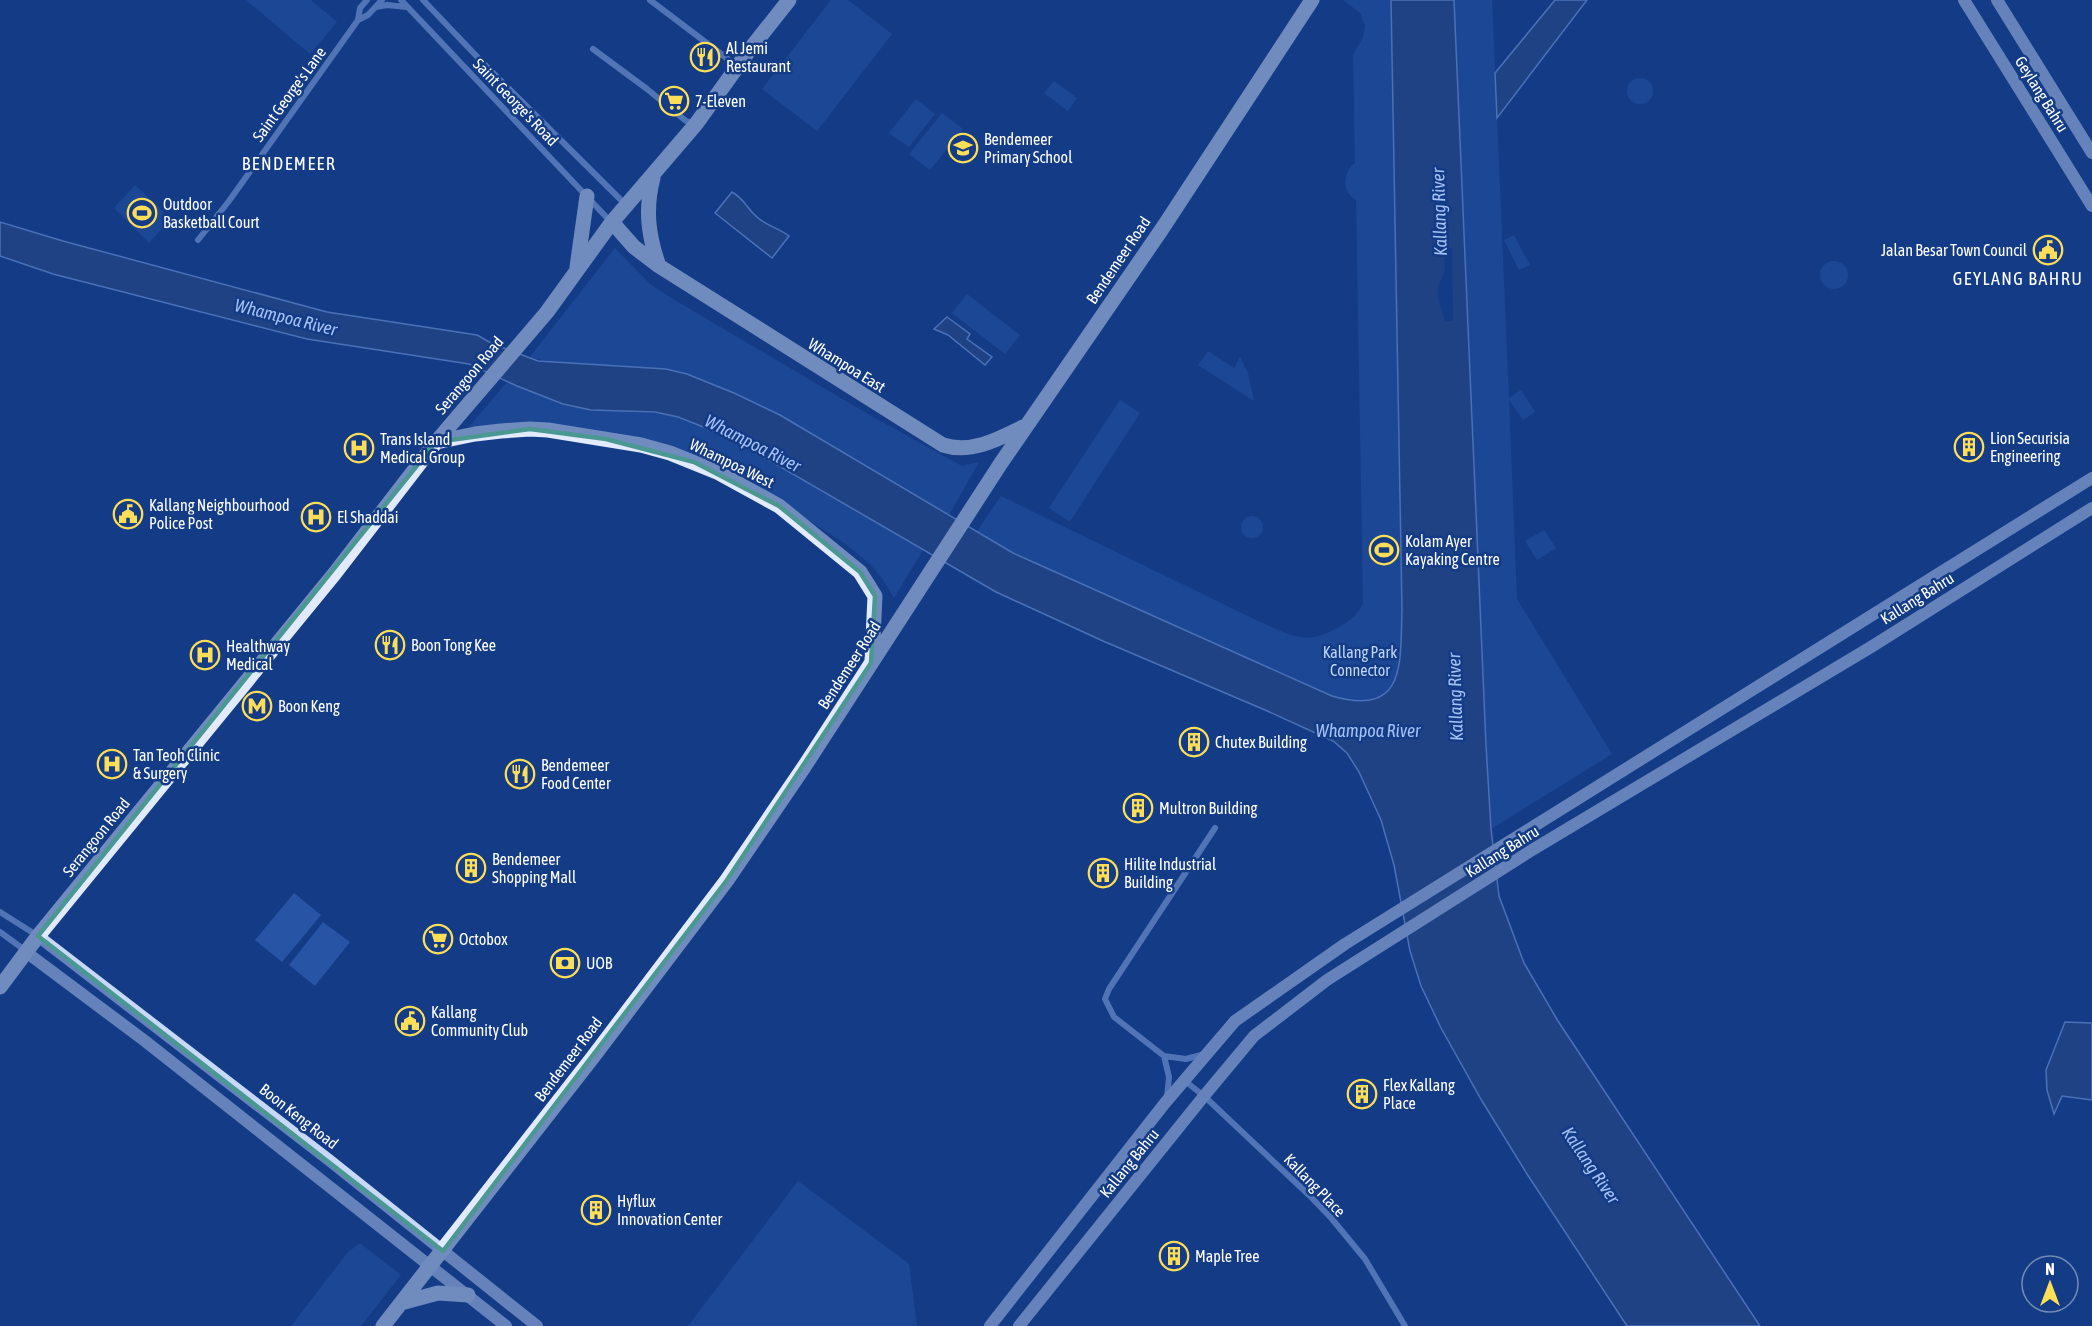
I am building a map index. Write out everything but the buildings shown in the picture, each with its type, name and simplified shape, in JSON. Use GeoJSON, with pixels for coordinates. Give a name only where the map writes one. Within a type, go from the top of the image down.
{"type":"FeatureCollection","features":[{"type":"Feature","properties":{"kind":"main road","name":"Serangoon Road"},"geometry":{"type":"LineString","coordinates":[[0,987],[38,936],[305,610],[436,442],[547,312],[612,222],[696,124],[737,66],[789,0]]}},
{"type":"Feature","properties":{"kind":"main road","name":"Bendemeer Road"},"geometry":{"type":"LineString","coordinates":[[383,1326],[727,880],[1026,425],[1162,229],[1312,0]]}},
{"type":"Feature","properties":{"kind":"main road","name":"Geylang Bahru"},"geometry":{"type":"LineString","coordinates":[[1964,0],[2092,206]]}},
{"type":"Feature","properties":{"kind":"main road","name":"Geylang Bahru"},"geometry":{"type":"LineString","coordinates":[[1997,0],[2092,153]]}},
{"type":"Feature","properties":{"kind":"main road"},"geometry":{"type":"LineString","coordinates":[[653,175],[647,221],[659,266]]}},
{"type":"Feature","properties":{"kind":"main road"},"geometry":{"type":"LineString","coordinates":[[576,270],[587,196]]}},
{"type":"Feature","properties":{"kind":"main road","name":"Whampoa East"},"geometry":{"type":"LineString","coordinates":[[612,222],[634,247],[659,266],[943,446],[972,447],[993,441],[1026,425]]}},
{"type":"Feature","properties":{"kind":"main road","name":"Whampoa West"},"geometry":{"type":"LineString","coordinates":[[436,442],[484,433],[530,429],[548,430],[641,445],[670,453],[717,472],[779,507],[860,572],[875,596],[871,663]]}},
{"type":"Feature","properties":{"kind":"main road","name":"Kallang Bahru"},"geometry":{"type":"LineString","coordinates":[[990,1326],[1165,1103],[1235,1021],[1376,925],[2092,478]]}},
{"type":"Feature","properties":{"kind":"main road","name":"Kallang Bahru"},"geometry":{"type":"LineString","coordinates":[[1019,1326],[1254,1036],[1327,980],[1533,850],[1871,647],[2092,508]]}},
{"type":"Feature","properties":{"kind":"main road","name":"Boon Keng Road"},"geometry":{"type":"LineString","coordinates":[[38,936],[229,1082],[537,1326]]}},
{"type":"Feature","properties":{"kind":"main road"},"geometry":{"type":"LineString","coordinates":[[26,952],[145,1041],[506,1326]]}},
{"type":"Feature","properties":{"kind":"main road"},"geometry":{"type":"LineString","coordinates":[[401,1303],[438,1293],[468,1295]]}},
{"type":"Feature","properties":{"kind":"street","name":"Saint George's Lane"},"geometry":{"type":"LineString","coordinates":[[198,240],[230,201],[358,20],[360,8],[367,0]]}},
{"type":"Feature","properties":{"kind":"street","name":"Saint George's Lane"},"geometry":{"type":"LineString","coordinates":[[358,20],[368,15],[382,0]]}},
{"type":"Feature","properties":{"kind":"street","name":"Saint George's Road"},"geometry":{"type":"LineString","coordinates":[[400,0],[612,222]]}},
{"type":"Feature","properties":{"kind":"street","name":"Saint George's Road"},"geometry":{"type":"LineString","coordinates":[[423,0],[626,205]]}},
{"type":"Feature","properties":{"kind":"street"},"geometry":{"type":"LineString","coordinates":[[650,0],[737,66]]}},
{"type":"Feature","properties":{"kind":"street"},"geometry":{"type":"LineString","coordinates":[[376,7],[387,5],[407,7]]}},
{"type":"Feature","properties":{"kind":"street"},"geometry":{"type":"LineString","coordinates":[[593,50],[686,120],[696,124]]}},
{"type":"Feature","properties":{"kind":"street"},"geometry":{"type":"LineString","coordinates":[[1210,1051],[1191,1058],[1164,1056],[1114,1017],[1105,999],[1109,989],[1215,828]]}},
{"type":"Feature","properties":{"kind":"street"},"geometry":{"type":"LineString","coordinates":[[0,912],[38,936]]}},
{"type":"Feature","properties":{"kind":"street"},"geometry":{"type":"LineString","coordinates":[[0,932],[26,952]]}},
{"type":"Feature","properties":{"kind":"street"},"geometry":{"type":"LineString","coordinates":[[1164,1056],[1169,1088],[1165,1103]]}},
{"type":"Feature","properties":{"kind":"street","name":"Kallang Place"},"geometry":{"type":"LineString","coordinates":[[1185,1081],[1204,1096],[1326,1212],[1365,1259],[1405,1326]]}},
{"type":"Feature","properties":{"kind":"highlighted area"},"geometry":{"type":"Polygon","coordinates":[[[530,429],[606,439],[694,462],[779,506],[860,572],[875,596],[871,663],[804,767],[727,880],[443,1251],[38,936],[436,442],[530,429]]]}},
{"type":"Feature","properties":{"kind":"green space"},"geometry":{"type":"Polygon","coordinates":[[[246,0],[311,0],[337,22],[310,54],[246,0]]]}},
{"type":"Feature","properties":{"kind":"green space"},"geometry":{"type":"Polygon","coordinates":[[[831,0],[848,0],[892,34],[817,131],[762,89],[831,0]]]}},
{"type":"Feature","properties":{"kind":"green space","name":"Kallang Park Connector"},"geometry":{"type":"Polygon","coordinates":[[[1343,0],[1391,0],[1393,152],[1473,423],[1454,0],[1492,0],[1509,398],[1521,390],[1535,412],[1523,420],[1509,400],[1517,599],[1612,754],[1491,829],[1473,429],[1399,431],[1402,644],[1397,677],[1392,687],[1386,693],[1372,699],[1356,700],[1332,696],[1032,562],[976,533],[1001,496],[1290,635],[1308,638],[1318,636],[1341,626],[1360,610],[1363,603],[1356,200],[1348,192],[1345,182],[1348,171],[1355,163],[1353,55],[1363,37],[1365,26],[1360,13],[1343,0]]]}},
{"type":"Feature","properties":{"kind":"green space"},"geometry":{"type":"Polygon","coordinates":[[[1640,78],[1649,82],[1653,91],[1649,100],[1640,104],[1631,100],[1627,91],[1631,82],[1640,78]]]}},
{"type":"Feature","properties":{"kind":"green space"},"geometry":{"type":"Polygon","coordinates":[[[1054,81],[1077,98],[1068,111],[1044,93],[1054,81]]]}},
{"type":"Feature","properties":{"kind":"green space"},"geometry":{"type":"Polygon","coordinates":[[[916,99],[935,114],[909,147],[889,133],[916,99]]]}},
{"type":"Feature","properties":{"kind":"green space"},"geometry":{"type":"Polygon","coordinates":[[[942,113],[963,129],[930,170],[909,154],[942,113]]]}},
{"type":"Feature","properties":{"kind":"green space","name":"Outdoor Basketball Court"},"geometry":{"type":"Polygon","coordinates":[[[135,185],[171,219],[149,243],[114,208],[135,185]]]}},
{"type":"Feature","properties":{"kind":"green space"},"geometry":{"type":"Polygon","coordinates":[[[1514,235],[1530,265],[1519,270],[1504,240],[1514,235]]]}},
{"type":"Feature","properties":{"kind":"green space"},"geometry":{"type":"Polygon","coordinates":[[[615,248],[650,284],[668,296],[873,417],[962,466],[979,462],[949,515],[780,415],[687,374],[665,369],[571,364],[529,358],[615,248]]]}},
{"type":"Feature","properties":{"kind":"green space"},"geometry":{"type":"Polygon","coordinates":[[[1834,261],[1844,265],[1848,275],[1844,285],[1834,289],[1824,285],[1820,275],[1824,265],[1834,261]]]}},
{"type":"Feature","properties":{"kind":"green space"},"geometry":{"type":"Polygon","coordinates":[[[967,294],[1020,335],[1005,354],[952,313],[967,294]]]}},
{"type":"Feature","properties":{"kind":"green space"},"geometry":{"type":"Polygon","coordinates":[[[1208,351],[1234,368],[1240,357],[1248,373],[1254,401],[1198,365],[1208,351]]]}},
{"type":"Feature","properties":{"kind":"green space"},"geometry":{"type":"Polygon","coordinates":[[[507,382],[563,404],[591,410],[666,414],[731,438],[923,550],[894,598],[870,564],[847,545],[785,505],[686,455],[498,425],[469,427],[507,382]]]}},
{"type":"Feature","properties":{"kind":"green space"},"geometry":{"type":"Polygon","coordinates":[[[1120,400],[1140,413],[1073,517],[1070,521],[1067,520],[1049,508],[1120,400]]]}},
{"type":"Feature","properties":{"kind":"green space"},"geometry":{"type":"Polygon","coordinates":[[[1248,516],[1256,516],[1263,523],[1263,531],[1256,538],[1248,538],[1241,531],[1241,523],[1248,516]]]}},
{"type":"Feature","properties":{"kind":"green space"},"geometry":{"type":"Polygon","coordinates":[[[1544,530],[1556,548],[1537,560],[1525,541],[1544,530]]]}},
{"type":"Feature","properties":{"kind":"green space"},"geometry":{"type":"Polygon","coordinates":[[[294,893],[321,915],[282,962],[255,940],[294,893]]]}},
{"type":"Feature","properties":{"kind":"green space"},"geometry":{"type":"Polygon","coordinates":[[[323,922],[350,942],[315,986],[289,965],[323,922]]]}},
{"type":"Feature","properties":{"kind":"green space"},"geometry":{"type":"Polygon","coordinates":[[[798,1181],[909,1264],[917,1326],[688,1326],[798,1181]]]}},
{"type":"Feature","properties":{"kind":"green space"},"geometry":{"type":"Polygon","coordinates":[[[360,1243],[401,1275],[361,1326],[291,1326],[348,1252],[360,1243]]]}},
{"type":"Feature","properties":{"kind":"water"},"geometry":{"type":"Polygon","coordinates":[[[1391,0],[1454,0],[1486,745],[1491,829],[1499,896],[1524,963],[1558,1021],[1760,1326],[1627,1326],[1527,1174],[1441,1028],[1421,986],[1410,951],[1394,865],[1381,820],[1359,772],[1347,753],[1333,741],[996,592],[731,438],[678,417],[655,412],[591,410],[563,404],[469,364],[307,339],[53,274],[0,256],[0,222],[327,312],[477,335],[493,344],[538,361],[666,369],[687,374],[780,415],[1013,553],[1332,696],[1356,701],[1374,699],[1387,692],[1399,666],[1402,610],[1391,0]]]}},
{"type":"Feature","properties":{"kind":"water"},"geometry":{"type":"Polygon","coordinates":[[[1555,0],[1587,0],[1497,118],[1495,73],[1555,0]]]}},
{"type":"Feature","properties":{"kind":"water"},"geometry":{"type":"Polygon","coordinates":[[[732,192],[759,219],[789,236],[772,258],[715,213],[732,192]]]}},
{"type":"Feature","properties":{"kind":"water"},"geometry":{"type":"Polygon","coordinates":[[[947,317],[970,334],[967,339],[992,357],[985,365],[948,335],[934,329],[947,317]]]}},
{"type":"Feature","properties":{"kind":"water"},"geometry":{"type":"Polygon","coordinates":[[[2065,1022],[2092,1023],[2092,1100],[2062,1096],[2054,1114],[2047,1090],[2046,1070],[2065,1022]]]}},
{"type":"Feature","properties":{"kind":"pier"},"geometry":{"type":"Polygon","coordinates":[[[1446,248],[1452,248],[1453,321],[1445,321],[1438,299],[1438,287],[1445,270],[1446,248]]]}},
{"type":"Feature","properties":{"kind":"place","name":"Al Jemi Restaurant"},"geometry":{"type":"Point","coordinates":[705,57]}},
{"type":"Feature","properties":{"kind":"place","name":"7-Eleven"},"geometry":{"type":"Point","coordinates":[674,101]}},
{"type":"Feature","properties":{"kind":"place","name":"Bendemeer Primary School"},"geometry":{"type":"Point","coordinates":[963,148]}},
{"type":"Feature","properties":{"kind":"place","name":"Outdoor Basketball Court"},"geometry":{"type":"Point","coordinates":[142,213]}},
{"type":"Feature","properties":{"kind":"place","name":"Jalan Besar Town Council"},"geometry":{"type":"Point","coordinates":[2048,250]}},
{"type":"Feature","properties":{"kind":"place","name":"Lion Securisia Engineering"},"geometry":{"type":"Point","coordinates":[1969,447]}},
{"type":"Feature","properties":{"kind":"place","name":"Trans Island Medical Group"},"geometry":{"type":"Point","coordinates":[359,448]}},
{"type":"Feature","properties":{"kind":"place","name":"Kallang Neighbourhood Police Post"},"geometry":{"type":"Point","coordinates":[128,514]}},
{"type":"Feature","properties":{"kind":"place","name":"El Shaddai"},"geometry":{"type":"Point","coordinates":[316,517]}},
{"type":"Feature","properties":{"kind":"place","name":"Kolam Ayer Kayaking Centre"},"geometry":{"type":"Point","coordinates":[1384,550]}},
{"type":"Feature","properties":{"kind":"place","name":"Boon Tong Kee"},"geometry":{"type":"Point","coordinates":[390,645]}},
{"type":"Feature","properties":{"kind":"place","name":"Healthway Medical"},"geometry":{"type":"Point","coordinates":[205,655]}},
{"type":"Feature","properties":{"kind":"place","name":"Boon Keng"},"geometry":{"type":"Point","coordinates":[257,706]}},
{"type":"Feature","properties":{"kind":"place","name":"Chutex Building"},"geometry":{"type":"Point","coordinates":[1194,742]}},
{"type":"Feature","properties":{"kind":"place","name":"Tan Teoh Clinic & Surgery"},"geometry":{"type":"Point","coordinates":[112,764]}},
{"type":"Feature","properties":{"kind":"place","name":"Bendemeer Food Center"},"geometry":{"type":"Point","coordinates":[520,774]}},
{"type":"Feature","properties":{"kind":"place","name":"Multron Building"},"geometry":{"type":"Point","coordinates":[1138,808]}},
{"type":"Feature","properties":{"kind":"place","name":"Bendemeer Shopping Mall"},"geometry":{"type":"Point","coordinates":[471,868]}},
{"type":"Feature","properties":{"kind":"place","name":"Hilite Industrial Building"},"geometry":{"type":"Point","coordinates":[1103,873]}},
{"type":"Feature","properties":{"kind":"place","name":"Octobox"},"geometry":{"type":"Point","coordinates":[438,939]}},
{"type":"Feature","properties":{"kind":"place","name":"UOB"},"geometry":{"type":"Point","coordinates":[565,963]}},
{"type":"Feature","properties":{"kind":"place","name":"Kallang Community Club"},"geometry":{"type":"Point","coordinates":[410,1021]}},
{"type":"Feature","properties":{"kind":"place","name":"Flex Kallang Place"},"geometry":{"type":"Point","coordinates":[1362,1094]}},
{"type":"Feature","properties":{"kind":"place","name":"Hyflux Innovation Center"},"geometry":{"type":"Point","coordinates":[596,1210]}},
{"type":"Feature","properties":{"kind":"place","name":"Maple Tree"},"geometry":{"type":"Point","coordinates":[1174,1256]}},
{"type":"Feature","properties":{"kind":"district","name":"BENDEMEER"},"geometry":{"type":"Point","coordinates":[289,163]}},
{"type":"Feature","properties":{"kind":"district","name":"GEYLANG BAHRU"},"geometry":{"type":"Point","coordinates":[2018,278]}},
{"type":"Feature","properties":{"kind":"water label","name":"Kallang River"},"geometry":{"type":"Point","coordinates":[1439,212]}},
{"type":"Feature","properties":{"kind":"water label","name":"Whampoa River"},"geometry":{"type":"Point","coordinates":[286,317]}},
{"type":"Feature","properties":{"kind":"water label","name":"Whampoa River"},"geometry":{"type":"Point","coordinates":[753,443]}},
{"type":"Feature","properties":{"kind":"water label","name":"Kallang River"},"geometry":{"type":"Point","coordinates":[1455,697]}},
{"type":"Feature","properties":{"kind":"water label","name":"Whampoa River"},"geometry":{"type":"Point","coordinates":[1368,730]}},
{"type":"Feature","properties":{"kind":"water label","name":"Kallang River"},"geometry":{"type":"Point","coordinates":[1591,1165]}}]}
